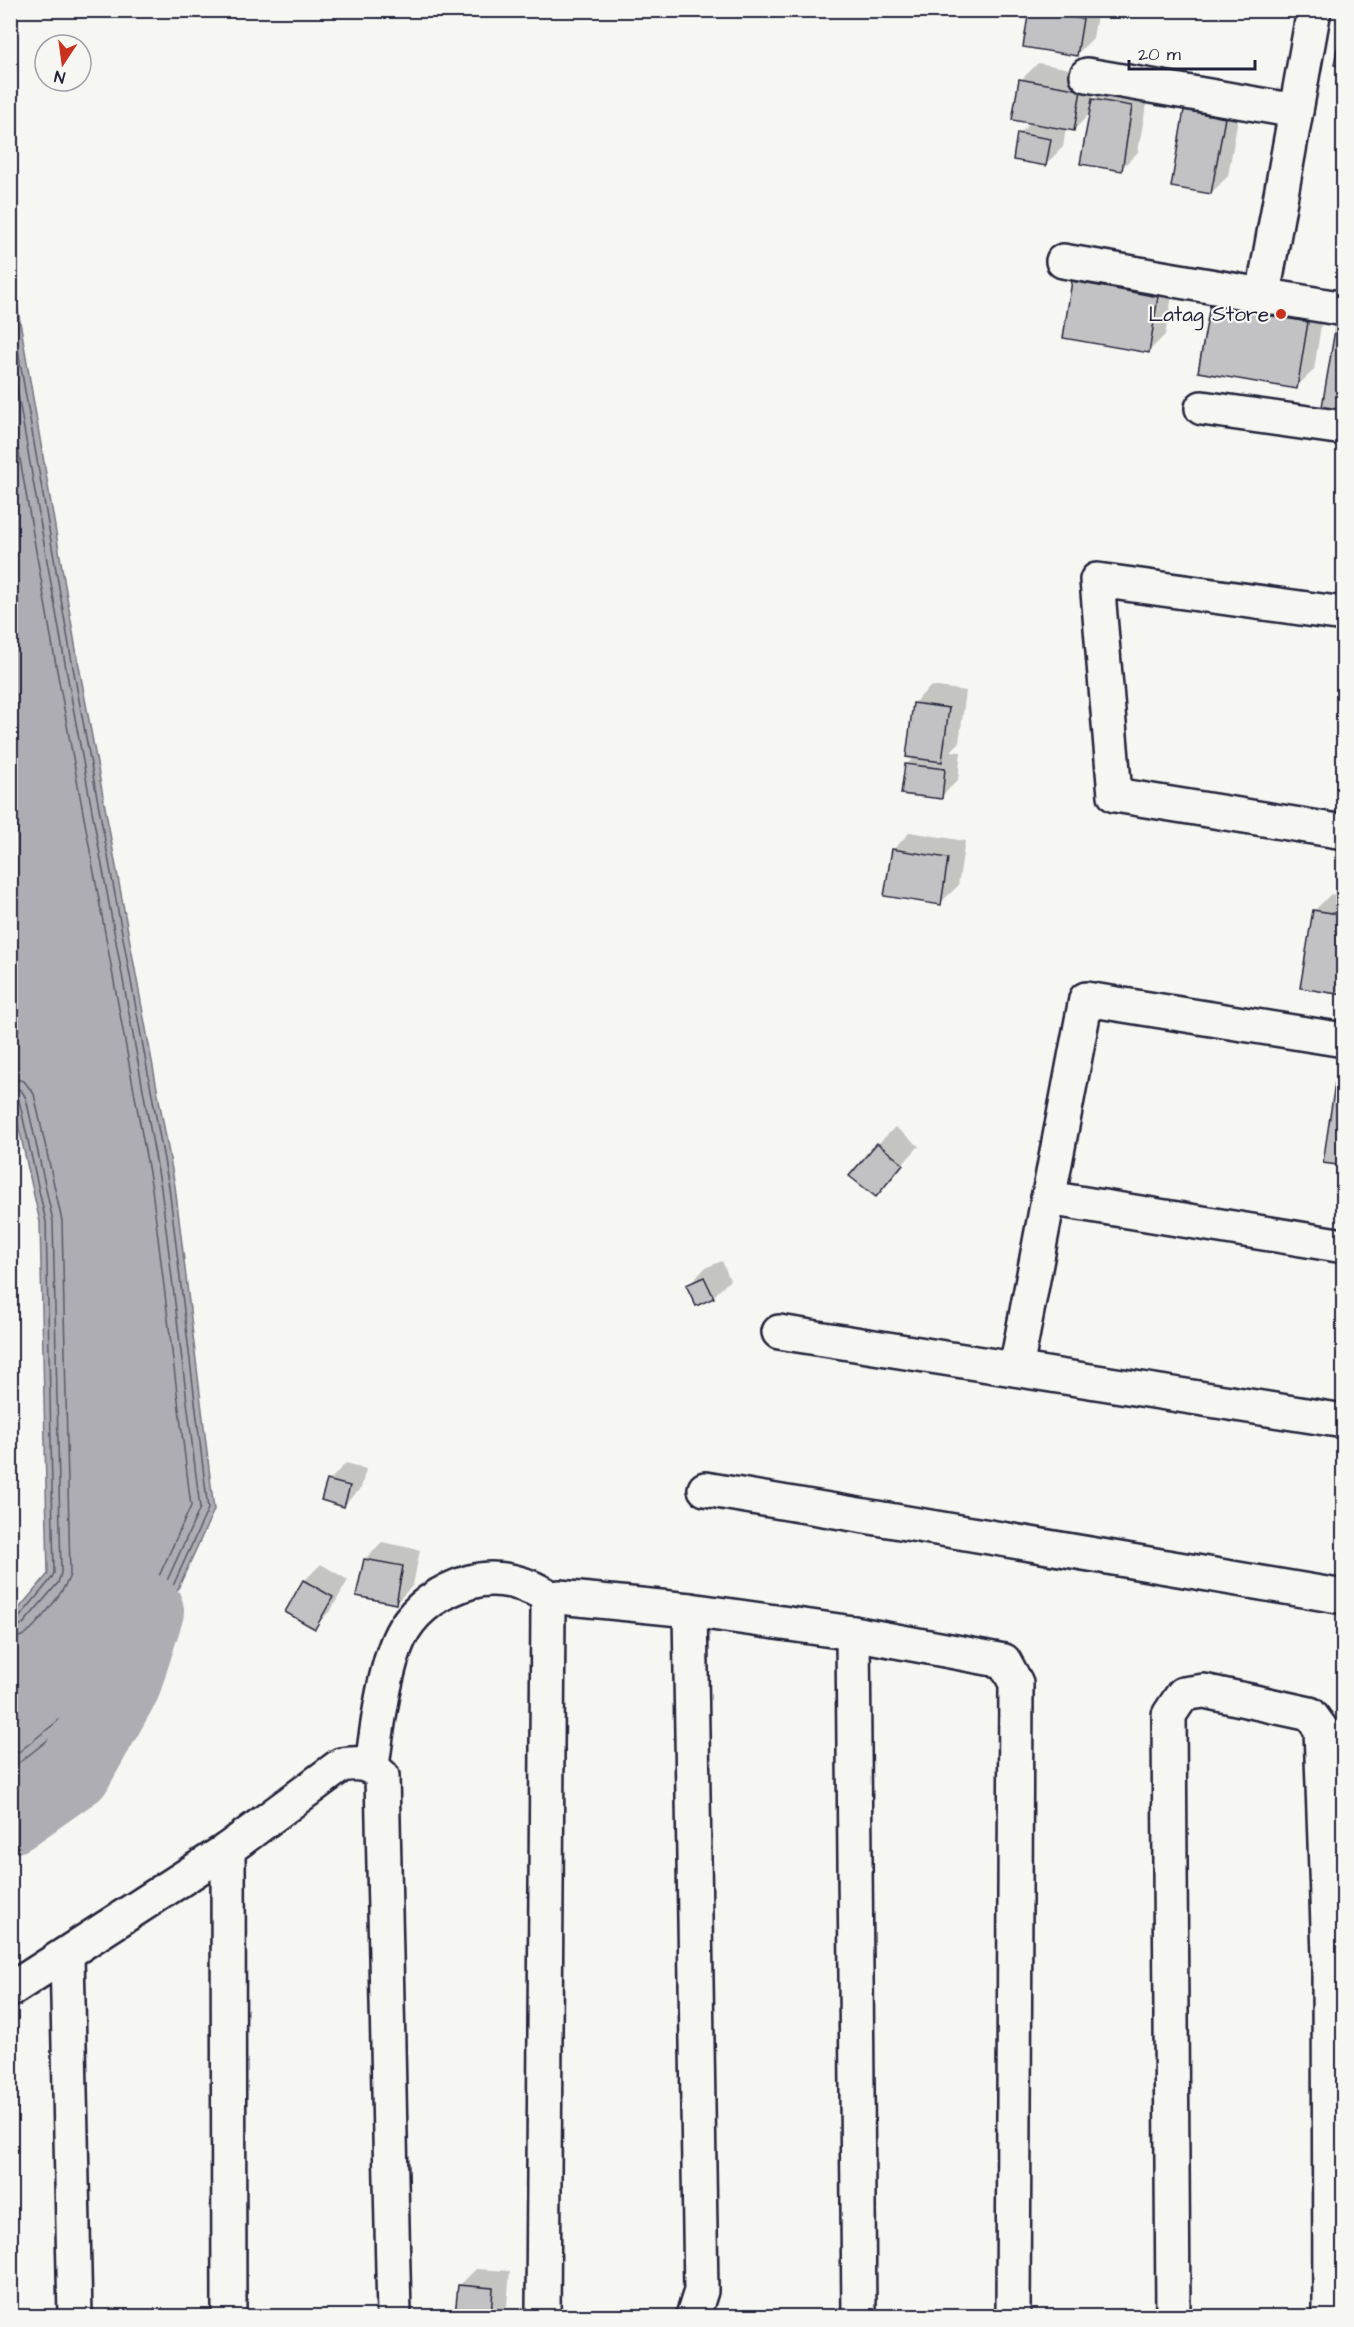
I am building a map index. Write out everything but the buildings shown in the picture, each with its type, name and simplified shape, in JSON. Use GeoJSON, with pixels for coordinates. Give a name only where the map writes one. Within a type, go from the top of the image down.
{"type":"FeatureCollection","features":[{"type":"Feature","properties":{"kind":"street"},"geometry":{"type":"LineString","coordinates":[[1263,295],[1314,10]]}},
{"type":"Feature","properties":{"kind":"street"},"geometry":{"type":"LineString","coordinates":[[1087,75],[1296,111]]}},
{"type":"Feature","properties":{"kind":"street"},"geometry":{"type":"LineString","coordinates":[[1063,261],[1344,309]]}},
{"type":"Feature","properties":{"kind":"street"},"geometry":{"type":"LineString","coordinates":[[1202,408],[1344,428]]}},
{"type":"Feature","properties":{"kind":"street"},"geometry":{"type":"LineString","coordinates":[[1344,614],[1097,580],[1115,795],[1344,832]]}},
{"type":"Feature","properties":{"kind":"street"},"geometry":{"type":"LineString","coordinates":[[1016,1369],[1086,999],[1344,1040]]}},
{"type":"Feature","properties":{"kind":"street"},"geometry":{"type":"LineString","coordinates":[[1048,1198],[1344,1246]]}},
{"type":"Feature","properties":{"kind":"street"},"geometry":{"type":"LineString","coordinates":[[779,1332],[1344,1421]]}},
{"type":"Feature","properties":{"kind":"street"},"geometry":{"type":"LineString","coordinates":[[705,1489],[1344,1597]]}},
{"type":"Feature","properties":{"kind":"street"},"geometry":{"type":"LineString","coordinates":[[372,1766],[384,1691],[393,1656],[405,1628],[420,1610],[433,1598],[455,1587],[484,1580],[524,1583],[552,1599]]}},
{"type":"Feature","properties":{"kind":"street"},"geometry":{"type":"LineString","coordinates":[[543,2316],[548,1605],[552,1599],[559,1597],[690,1610],[853,1633],[1004,1661],[1016,1683],[1012,2316]]}},
{"type":"Feature","properties":{"kind":"street"},"geometry":{"type":"LineString","coordinates":[[690,1610],[701,2291],[693,2316]]}},
{"type":"Feature","properties":{"kind":"street"},"geometry":{"type":"LineString","coordinates":[[853,1633],[859,2316]]}},
{"type":"Feature","properties":{"kind":"street"},"geometry":{"type":"LineString","coordinates":[[1173,2316],[1169,1715],[1183,1694],[1204,1691],[1310,1714],[1321,1729],[1336,1955],[1330,2316]]}},
{"type":"Feature","properties":{"kind":"street"},"geometry":{"type":"LineString","coordinates":[[10,1990],[228,1848],[341,1765],[356,1762],[372,1766],[382,1776],[394,2316]]}},
{"type":"Feature","properties":{"kind":"street"},"geometry":{"type":"LineString","coordinates":[[228,1848],[229,2316]]}},
{"type":"Feature","properties":{"kind":"street"},"geometry":{"type":"LineString","coordinates":[[67,1954],[75,2316]]}},
{"type":"Feature","properties":{"kind":"water"},"geometry":{"type":"Polygon","coordinates":[[[11,269],[76,650],[175,1186],[214,1510],[131,1691],[11,1788],[11,1618],[48,1574],[40,1222],[10,1088],[11,269]]]}},
{"type":"Feature","properties":{"kind":"waterway"},"geometry":{"type":"LineString","coordinates":[[10,1816],[74,1771],[123,1684],[146,1611]]}},
{"type":"Feature","properties":{"kind":"place","name":"Latag Store"},"geometry":{"type":"Point","coordinates":[1281,314]}}]}
